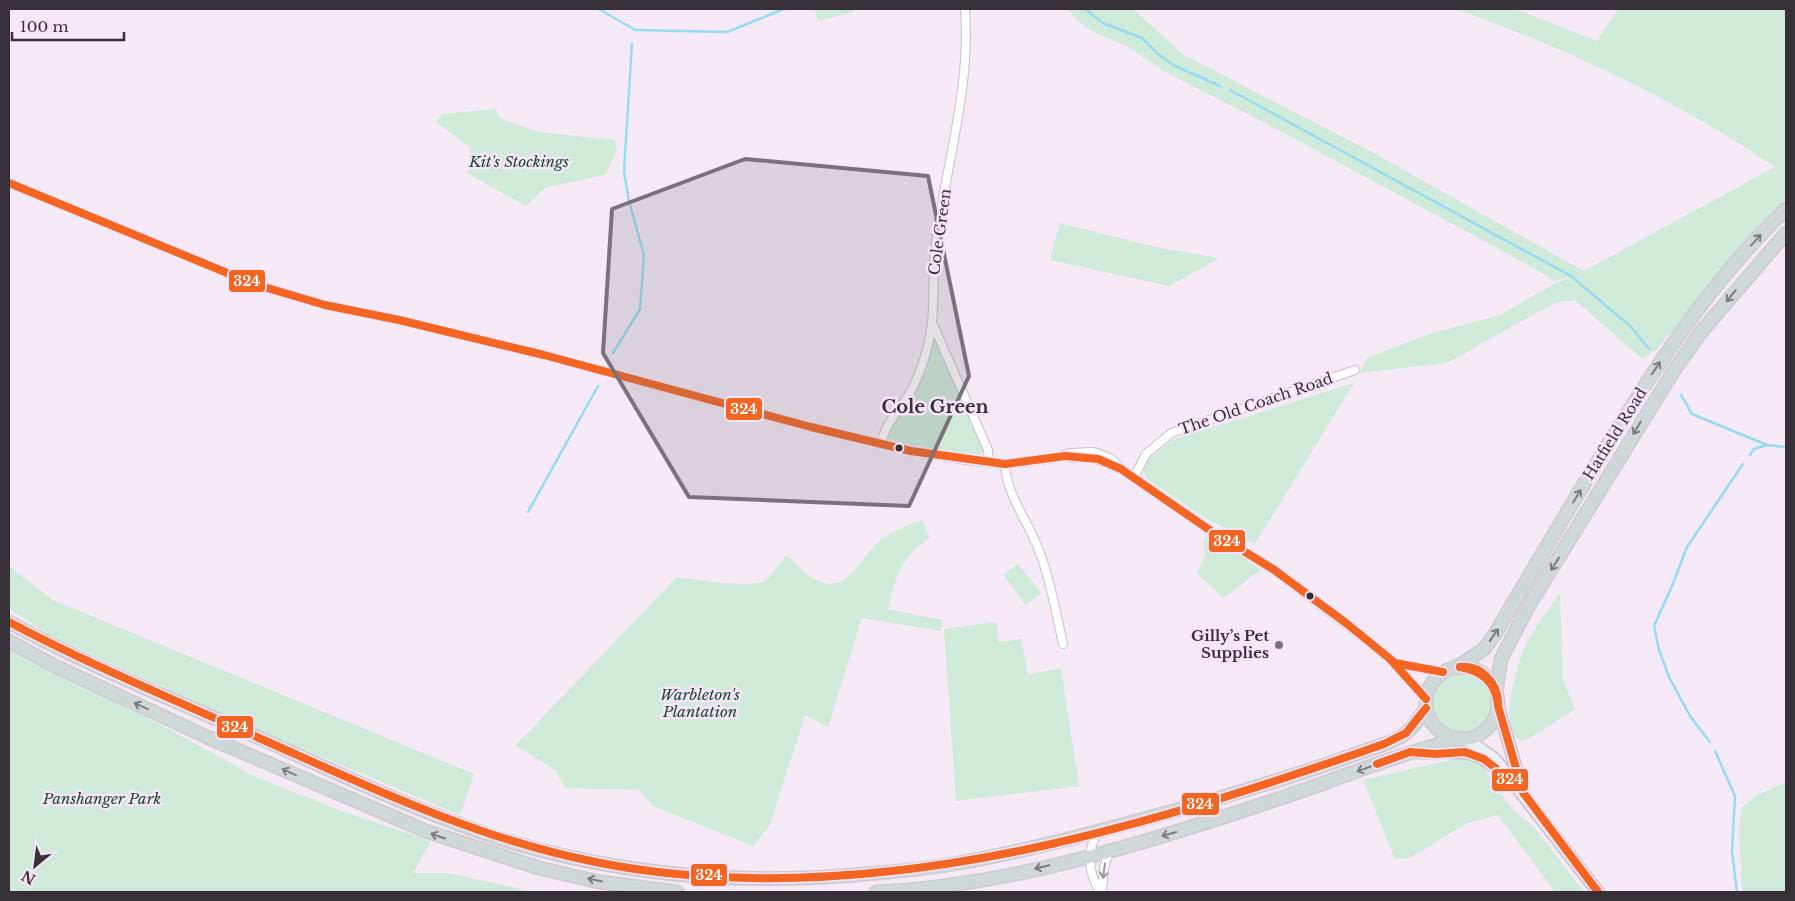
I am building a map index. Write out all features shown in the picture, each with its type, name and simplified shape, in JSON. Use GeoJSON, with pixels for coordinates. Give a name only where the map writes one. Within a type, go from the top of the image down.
{"type":"FeatureCollection","features":[{"type":"Feature","properties":{"kind":"highway","name":"Hatfield Road"},"geometry":{"type":"LineString","coordinates":[[1457,667],[1484,648],[1496,634],[1632,404],[1689,321],[1728,270],[1786,209]]}},
{"type":"Feature","properties":{"kind":"highway","name":"Hatfield Road"},"geometry":{"type":"LineString","coordinates":[[1496,691],[1501,659],[1520,620],[1668,380],[1707,325],[1786,233]]}},
{"type":"Feature","properties":{"kind":"highway"},"geometry":{"type":"LineString","coordinates":[[9,622],[48,644],[166,699],[430,812],[506,840],[601,864],[690,877],[793,880],[947,865],[1025,849],[1209,801],[1338,761],[1397,739],[1415,725],[1426,703],[1429,688],[1443,672],[1457,667],[1470,667],[1481,672],[1490,680],[1496,691],[1498,706],[1496,715],[1485,731],[1463,739],[1410,752],[1284,797],[1090,856],[1015,874],[950,884],[876,892]]}},
{"type":"Feature","properties":{"kind":"highway"},"geometry":{"type":"LineString","coordinates":[[9,641],[61,668],[207,736],[426,831],[540,868],[599,882],[677,892]]}},
{"type":"Feature","properties":{"kind":"highway"},"geometry":{"type":"LineString","coordinates":[[1426,703],[1434,726],[1441,732],[1463,739]]}},
{"type":"Feature","properties":{"kind":"main road"},"geometry":{"type":"LineString","coordinates":[[1498,706],[1518,775],[1515,784]]}},
{"type":"Feature","properties":{"kind":"main road"},"geometry":{"type":"LineString","coordinates":[[1463,739],[1490,754],[1598,892]]}},
{"type":"Feature","properties":{"kind":"main road"},"geometry":{"type":"LineString","coordinates":[[1410,752],[1436,754],[1472,753],[1484,759],[1515,784]]}},
{"type":"Feature","properties":{"kind":"street","name":"Cole Green"},"geometry":{"type":"LineString","coordinates":[[882,444],[885,432],[910,393],[922,367],[932,322],[936,242],[953,154],[965,68],[967,42],[965,9]]}},
{"type":"Feature","properties":{"kind":"street"},"geometry":{"type":"LineString","coordinates":[[9,183],[271,289],[325,304],[544,354],[802,425],[941,456],[989,463],[1005,464],[1065,456],[1074,458],[1091,457],[1121,469],[1134,477],[1294,584],[1395,663],[1426,703]]}},
{"type":"Feature","properties":{"kind":"street"},"geometry":{"type":"LineString","coordinates":[[932,322],[988,450],[989,463]]}},
{"type":"Feature","properties":{"kind":"street","name":"The Old Coach Road"},"geometry":{"type":"LineString","coordinates":[[1134,477],[1146,454],[1171,433],[1355,370]]}},
{"type":"Feature","properties":{"kind":"street"},"geometry":{"type":"LineString","coordinates":[[1005,464],[1009,486],[1040,553],[1049,582],[1062,644]]}},
{"type":"Feature","properties":{"kind":"street"},"geometry":{"type":"LineString","coordinates":[[1395,663],[1443,672]]}},
{"type":"Feature","properties":{"kind":"street"},"geometry":{"type":"LineString","coordinates":[[1098,831],[1090,844],[1089,866],[1101,892]]}},
{"type":"Feature","properties":{"kind":"street"},"geometry":{"type":"LineString","coordinates":[[1101,892],[1104,867],[1110,850]]}},
{"type":"Feature","properties":{"kind":"highlighted area"},"geometry":{"type":"Polygon","coordinates":[[[745,159],[928,176],[969,376],[909,506],[689,497],[603,353],[612,209],[745,159]]]}},
{"type":"Feature","properties":{"kind":"green space"},"geometry":{"type":"Polygon","coordinates":[[[815,9],[854,9],[854,12],[818,21],[815,9]]]}},
{"type":"Feature","properties":{"kind":"green space"},"geometry":{"type":"Polygon","coordinates":[[[1067,9],[1133,9],[1184,55],[1370,151],[1584,271],[1775,167],[1700,120],[1621,78],[1539,41],[1456,9],[1516,9],[1597,41],[1618,9],[1786,9],[1786,199],[1770,214],[1657,349],[1642,359],[1575,300],[1554,303],[1447,363],[1359,373],[1367,358],[1429,334],[1500,315],[1552,285],[1569,278],[1554,281],[1534,268],[1284,133],[1162,70],[1128,47],[1092,31],[1079,22],[1067,9]]]}},
{"type":"Feature","properties":{"kind":"green space","name":"Kit's Stockings"},"geometry":{"type":"Polygon","coordinates":[[[496,109],[499,118],[538,132],[615,140],[617,150],[605,175],[548,187],[541,191],[526,206],[467,173],[471,148],[436,122],[442,114],[496,109]]]}},
{"type":"Feature","properties":{"kind":"green space"},"geometry":{"type":"Polygon","coordinates":[[[1060,223],[1160,248],[1219,258],[1169,286],[1050,260],[1060,223]]]}},
{"type":"Feature","properties":{"kind":"green space"},"geometry":{"type":"Polygon","coordinates":[[[935,334],[951,376],[982,444],[983,451],[979,456],[919,447],[887,439],[888,433],[912,395],[935,334]]]}},
{"type":"Feature","properties":{"kind":"green space"},"geometry":{"type":"Polygon","coordinates":[[[1354,383],[1255,544],[1209,520],[1147,479],[1143,468],[1145,462],[1172,440],[1354,383]]]}},
{"type":"Feature","properties":{"kind":"green space","name":"Warbleton's Plantation"},"geometry":{"type":"Polygon","coordinates":[[[922,520],[930,538],[920,545],[906,560],[897,577],[888,609],[942,620],[941,631],[862,618],[828,727],[805,715],[770,825],[753,846],[653,806],[639,790],[565,788],[556,771],[516,745],[677,577],[732,584],[765,582],[786,556],[816,580],[827,584],[837,583],[846,579],[881,540],[901,528],[922,520]]]}},
{"type":"Feature","properties":{"kind":"green space"},"geometry":{"type":"Polygon","coordinates":[[[1206,537],[1233,550],[1260,570],[1224,598],[1197,573],[1205,555],[1204,543],[1206,537]]]}},
{"type":"Feature","properties":{"kind":"green space"},"geometry":{"type":"Polygon","coordinates":[[[1018,564],[1041,593],[1026,605],[1003,575],[1018,564]]]}},
{"type":"Feature","properties":{"kind":"green space"},"geometry":{"type":"Polygon","coordinates":[[[9,566],[53,600],[474,774],[460,815],[227,717],[49,635],[9,608],[9,566]]]}},
{"type":"Feature","properties":{"kind":"green space"},"geometry":{"type":"Polygon","coordinates":[[[1560,593],[1563,679],[1575,709],[1529,739],[1520,741],[1510,723],[1513,684],[1524,649],[1531,635],[1560,593]]]}},
{"type":"Feature","properties":{"kind":"green space"},"geometry":{"type":"Polygon","coordinates":[[[996,622],[999,642],[1021,639],[1028,675],[1061,668],[1079,786],[956,801],[944,629],[996,622]]]}},
{"type":"Feature","properties":{"kind":"green space","name":"Panshanger Park"},"geometry":{"type":"Polygon","coordinates":[[[9,648],[167,728],[256,777],[339,810],[431,841],[413,873],[447,873],[535,892],[9,892],[9,648]]]}},
{"type":"Feature","properties":{"kind":"green space"},"geometry":{"type":"Polygon","coordinates":[[[1462,674],[1473,676],[1486,687],[1491,703],[1489,714],[1478,727],[1462,732],[1451,730],[1438,719],[1433,703],[1435,692],[1446,679],[1462,674]]]}},
{"type":"Feature","properties":{"kind":"green space"},"geometry":{"type":"Polygon","coordinates":[[[1455,759],[1472,760],[1484,769],[1513,810],[1534,827],[1584,892],[1555,892],[1498,815],[1465,824],[1410,858],[1395,859],[1363,780],[1455,759]]]}},
{"type":"Feature","properties":{"kind":"green space"},"geometry":{"type":"Polygon","coordinates":[[[1786,782],[1786,892],[1742,892],[1739,830],[1741,808],[1756,796],[1786,782]]]}},
{"type":"Feature","properties":{"kind":"waterway"},"geometry":{"type":"LineString","coordinates":[[599,9],[635,30]]}},
{"type":"Feature","properties":{"kind":"waterway"},"geometry":{"type":"LineString","coordinates":[[635,30],[727,32],[784,9]]}},
{"type":"Feature","properties":{"kind":"waterway"},"geometry":{"type":"LineString","coordinates":[[1085,9],[1103,23],[1142,38],[1158,54],[1173,65],[1220,86]]}},
{"type":"Feature","properties":{"kind":"waterway"},"geometry":{"type":"LineString","coordinates":[[613,353],[640,309],[644,255],[629,201],[624,171],[632,44]]}},
{"type":"Feature","properties":{"kind":"waterway"},"geometry":{"type":"LineString","coordinates":[[1230,90],[1571,276],[1630,326],[1649,349]]}},
{"type":"Feature","properties":{"kind":"waterway"},"geometry":{"type":"LineString","coordinates":[[528,512],[598,386]]}},
{"type":"Feature","properties":{"kind":"waterway"},"geometry":{"type":"LineString","coordinates":[[1681,395],[1692,414],[1767,445],[1754,449],[1750,455]]}},
{"type":"Feature","properties":{"kind":"waterway"},"geometry":{"type":"LineString","coordinates":[[1767,445],[1786,447]]}},
{"type":"Feature","properties":{"kind":"waterway"},"geometry":{"type":"LineString","coordinates":[[1710,742],[1690,716],[1669,677],[1659,650],[1654,626],[1687,547],[1743,464]]}},
{"type":"Feature","properties":{"kind":"waterway"},"geometry":{"type":"LineString","coordinates":[[1715,751],[1735,796],[1732,851],[1737,892]]}},
{"type":"Feature","properties":{"kind":"transit line","name":"324"},"geometry":{"type":"LineString","coordinates":[[9,183],[254,284],[325,305],[399,320],[544,355],[811,427],[911,451],[1005,464],[1065,456],[1098,459],[1121,469],[1211,531],[1273,569],[1346,623],[1395,663],[1443,672]]}},
{"type":"Feature","properties":{"kind":"transit line","name":"324"},"geometry":{"type":"LineString","coordinates":[[9,622],[70,653],[164,696],[412,805],[462,824],[566,856],[620,867],[677,874],[768,878],[858,874],[947,864],[1036,847],[1125,826],[1212,801],[1384,744],[1406,733],[1426,708]]}},
{"type":"Feature","properties":{"kind":"transit line","name":"324"},"geometry":{"type":"LineString","coordinates":[[1391,660],[1426,699]]}},
{"type":"Feature","properties":{"kind":"transit line","name":"324"},"geometry":{"type":"LineString","coordinates":[[1460,667],[1475,671],[1486,678],[1496,695],[1498,703]]}},
{"type":"Feature","properties":{"kind":"transit line","name":"324"},"geometry":{"type":"LineString","coordinates":[[1460,667],[1475,669],[1487,677],[1495,689],[1498,703]]}},
{"type":"Feature","properties":{"kind":"transit line","name":"324"},"geometry":{"type":"LineString","coordinates":[[1498,706],[1518,775],[1519,787],[1524,793]]}},
{"type":"Feature","properties":{"kind":"transit line","name":"324"},"geometry":{"type":"LineString","coordinates":[[1377,764],[1410,752],[1436,754],[1465,752],[1484,759],[1519,787],[1598,892]]}},
{"type":"Feature","properties":{"kind":"place","name":"Gilly’s Pet Supplies"},"geometry":{"type":"Point","coordinates":[1279,645]}},
{"type":"Feature","properties":{"kind":"district","name":"Cole Green"},"geometry":{"type":"Point","coordinates":[935,407]}}]}
